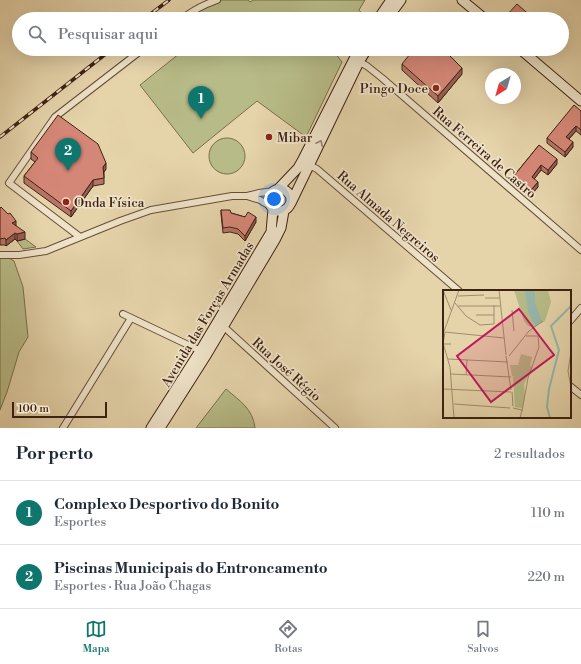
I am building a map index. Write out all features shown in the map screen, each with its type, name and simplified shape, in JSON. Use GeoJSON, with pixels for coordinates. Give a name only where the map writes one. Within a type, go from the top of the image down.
{"type":"FeatureCollection","features":[{"type":"Feature","properties":{"kind":"street"},"geometry":{"type":"LineString","coordinates":[[191,12],[217,0]]}},
{"type":"Feature","properties":{"kind":"street"},"geometry":{"type":"LineString","coordinates":[[383,12],[392,0]]}},
{"type":"Feature","properties":{"kind":"street"},"geometry":{"type":"LineString","coordinates":[[392,12],[401,0]]}},
{"type":"Feature","properties":{"kind":"street"},"geometry":{"type":"LineString","coordinates":[[462,0],[476,12]]}},
{"type":"Feature","properties":{"kind":"street"},"geometry":{"type":"LineString","coordinates":[[80,237],[9,183],[55,117],[134,56]]}},
{"type":"Feature","properties":{"kind":"street"},"geometry":{"type":"LineString","coordinates":[[247,196],[260,200],[280,212],[287,209],[291,203],[306,163],[357,56]]}},
{"type":"Feature","properties":{"kind":"street"},"geometry":{"type":"LineString","coordinates":[[356,60],[360,56]]}},
{"type":"Feature","properties":{"kind":"street"},"geometry":{"type":"LineString","coordinates":[[528,56],[581,101]]}},
{"type":"Feature","properties":{"kind":"street","name":"Rua Ferreira de Castro"},"geometry":{"type":"LineString","coordinates":[[356,60],[367,66],[382,78],[581,250]]}},
{"type":"Feature","properties":{"kind":"street"},"geometry":{"type":"LineString","coordinates":[[272,208],[269,199],[270,196],[298,168],[306,163]]}},
{"type":"Feature","properties":{"kind":"street","name":"Rua Almada Negreiros"},"geometry":{"type":"LineString","coordinates":[[306,163],[317,169],[458,290]]}},
{"type":"Feature","properties":{"kind":"street"},"geometry":{"type":"LineString","coordinates":[[0,254],[19,255],[46,251],[151,210],[232,196],[247,196],[282,189],[288,193],[291,203]]}},
{"type":"Feature","properties":{"kind":"street","name":"Avenida das Forças Armadas"},"geometry":{"type":"LineString","coordinates":[[160,428],[271,232],[272,208]]}},
{"type":"Feature","properties":{"kind":"street","name":"Avenida das Forças Armadas"},"geometry":{"type":"LineString","coordinates":[[151,428],[224,326],[268,253],[280,228],[284,211]]}},
{"type":"Feature","properties":{"kind":"street"},"geometry":{"type":"LineString","coordinates":[[571,320],[581,308]]}},
{"type":"Feature","properties":{"kind":"street"},"geometry":{"type":"LineString","coordinates":[[122,314],[204,352]]}},
{"type":"Feature","properties":{"kind":"street"},"geometry":{"type":"LineString","coordinates":[[63,428],[131,318]]}},
{"type":"Feature","properties":{"kind":"street","name":"Rua José Régio"},"geometry":{"type":"LineString","coordinates":[[224,326],[335,428]]}},
{"type":"Feature","properties":{"kind":"street"},"geometry":{"type":"LineString","coordinates":[[571,387],[581,395]]}},
{"type":"Feature","properties":{"kind":"green space"},"geometry":{"type":"Polygon","coordinates":[[[222,0],[248,0],[250,2],[253,0],[365,0],[359,10],[361,12],[195,12],[199,9],[222,0]]]}},
{"type":"Feature","properties":{"kind":"green space"},"geometry":{"type":"Polygon","coordinates":[[[176,56],[337,56],[342,62],[306,137],[257,101],[193,153],[140,85],[176,56]]]}},
{"type":"Feature","properties":{"kind":"green space"},"geometry":{"type":"Polygon","coordinates":[[[227,138],[237,141],[242,146],[245,156],[242,166],[237,171],[227,174],[217,171],[212,166],[209,156],[212,146],[217,141],[227,138]]]}},
{"type":"Feature","properties":{"kind":"green space"},"geometry":{"type":"Polygon","coordinates":[[[25,239],[36,247],[23,249],[17,241],[25,239]]]}},
{"type":"Feature","properties":{"kind":"green space"},"geometry":{"type":"Polygon","coordinates":[[[0,253],[14,261],[23,287],[28,337],[19,352],[0,410],[0,253]]]}},
{"type":"Feature","properties":{"kind":"green space"},"geometry":{"type":"Polygon","coordinates":[[[226,389],[249,410],[254,421],[255,428],[196,428],[226,389]]]}},
{"type":"Feature","properties":{"kind":"building"},"geometry":{"type":"Polygon","coordinates":[[[517,4],[526,12],[510,12],[517,4]]]}},
{"type":"Feature","properties":{"kind":"building","name":"Pingo Doce"},"geometry":{"type":"Polygon","coordinates":[[[408,56],[450,56],[462,68],[438,96],[402,64],[408,56]]]}},
{"type":"Feature","properties":{"kind":"building"},"geometry":{"type":"Polygon","coordinates":[[[574,105],[581,111],[581,130],[576,126],[566,137],[573,142],[565,152],[547,138],[574,105]]]}},
{"type":"Feature","properties":{"kind":"building"},"geometry":{"type":"Polygon","coordinates":[[[58,115],[98,144],[106,163],[103,167],[104,178],[93,180],[71,211],[24,176],[38,158],[31,152],[58,115]]]}},
{"type":"Feature","properties":{"kind":"building"},"geometry":{"type":"Polygon","coordinates":[[[539,145],[557,159],[548,170],[541,165],[532,177],[538,182],[530,191],[513,177],[539,145]]]}},
{"type":"Feature","properties":{"kind":"building"},"geometry":{"type":"Polygon","coordinates":[[[1,207],[8,214],[10,213],[16,221],[12,223],[25,232],[15,233],[6,240],[5,238],[0,239],[1,207]]]}},
{"type":"Feature","properties":{"kind":"building"},"geometry":{"type":"Polygon","coordinates":[[[221,210],[230,210],[231,213],[245,217],[248,212],[256,217],[245,236],[238,229],[230,227],[223,228],[221,210]]]}},
{"type":"Feature","properties":{"kind":"railway"},"geometry":{"type":"LineString","coordinates":[[153,12],[169,0]]}},
{"type":"Feature","properties":{"kind":"railway"},"geometry":{"type":"LineString","coordinates":[[0,137],[103,56]]}},
{"type":"Feature","properties":{"kind":"place","name":"Pingo Doce"},"geometry":{"type":"Point","coordinates":[436,88]}},
{"type":"Feature","properties":{"kind":"place","name":"Complexo Desportivo do Bonito"},"geometry":{"type":"Point","coordinates":[201,119]}},
{"type":"Feature","properties":{"kind":"place","name":"Mibar"},"geometry":{"type":"Point","coordinates":[269,137]}},
{"type":"Feature","properties":{"kind":"place","name":"Piscinas Municipais do Entroncamento"},"geometry":{"type":"Point","coordinates":[68,171]}},
{"type":"Feature","properties":{"kind":"place","name":"Onda Física"},"geometry":{"type":"Point","coordinates":[66,202]}}]}
